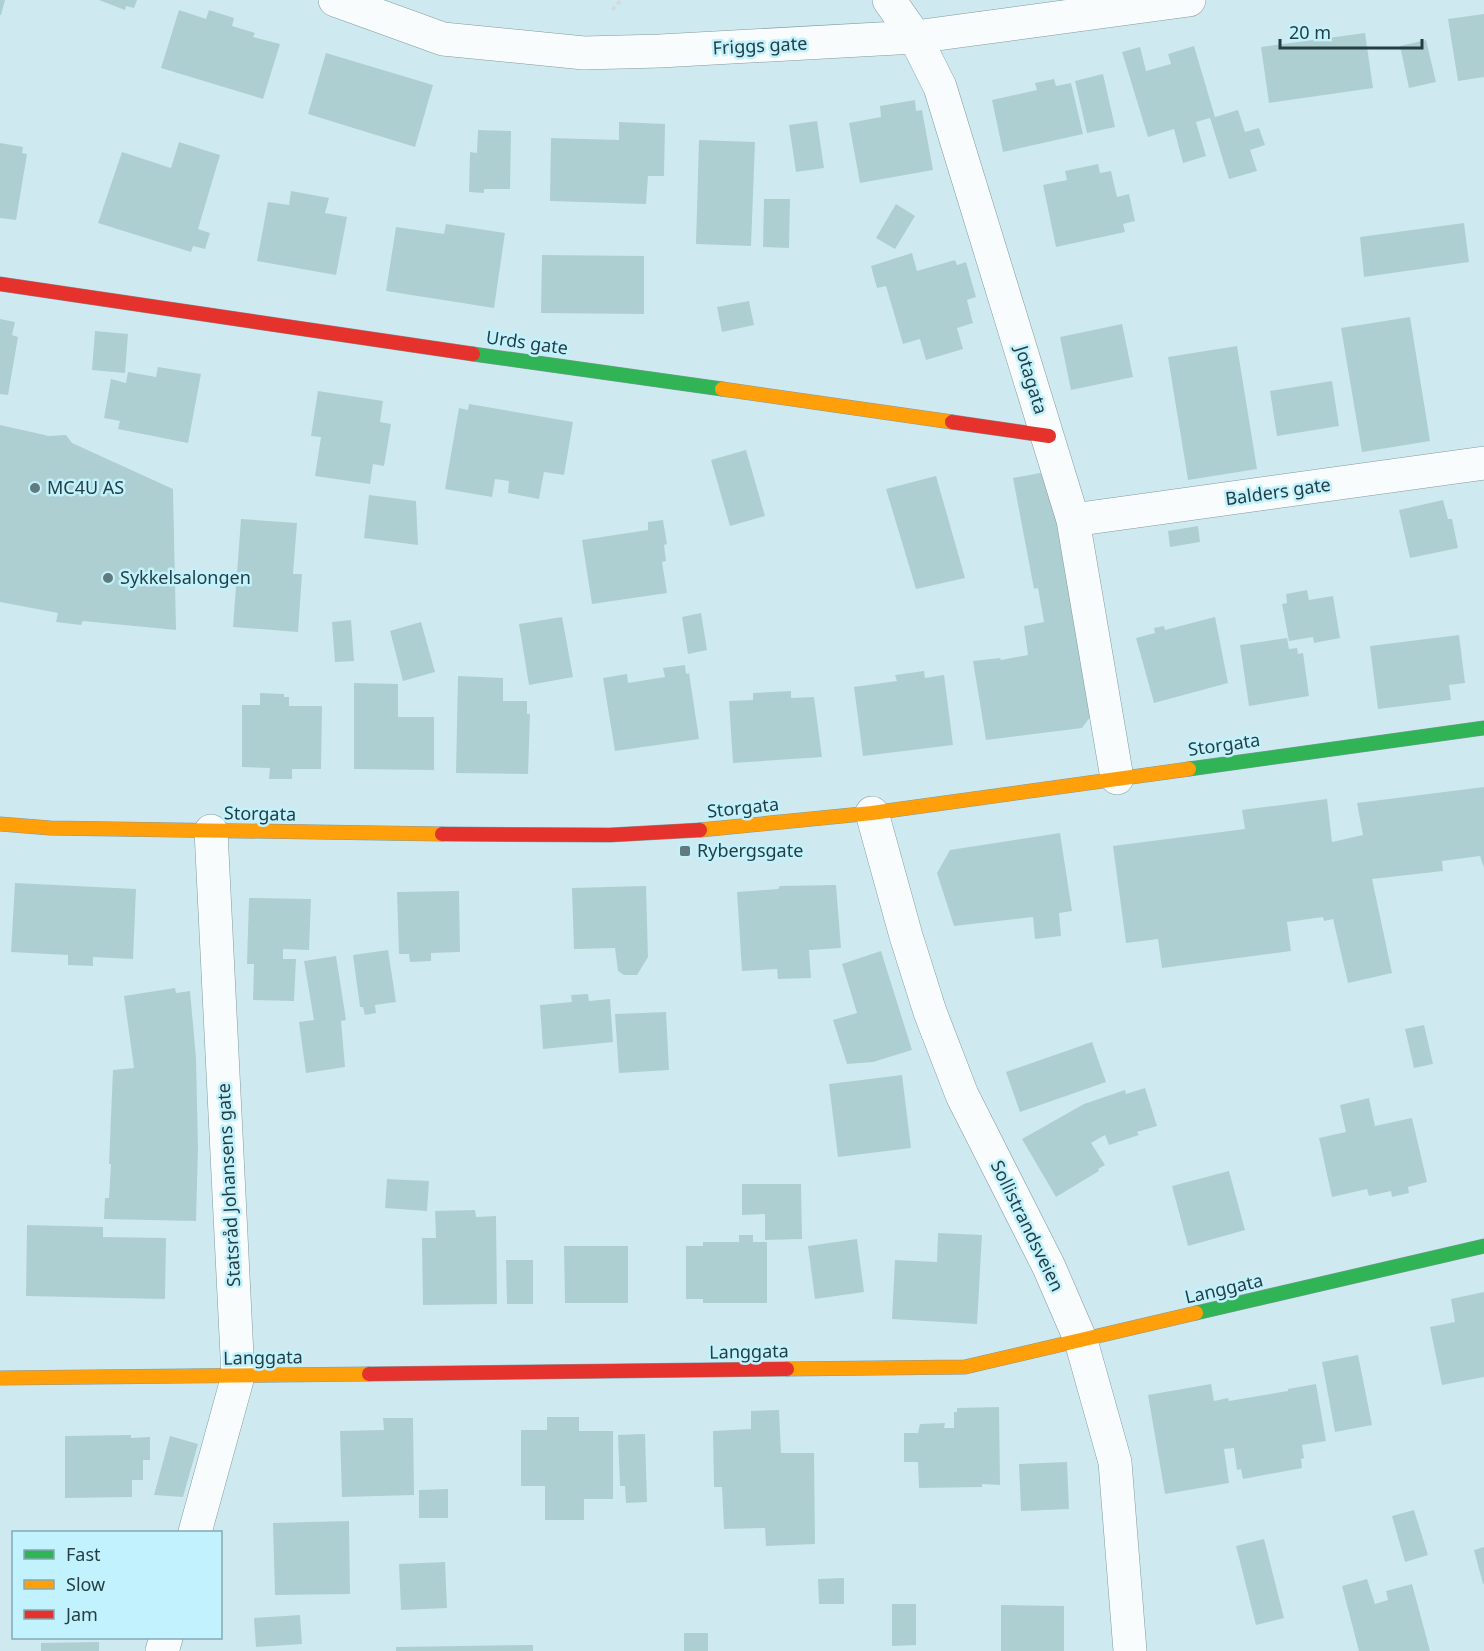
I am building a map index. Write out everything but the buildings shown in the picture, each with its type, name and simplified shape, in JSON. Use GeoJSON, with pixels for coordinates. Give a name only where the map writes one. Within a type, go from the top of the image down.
{"type":"FeatureCollection","features":[{"type":"Feature","properties":{"kind":"street","name":"Friggs gate"},"geometry":{"type":"LineString","coordinates":[[335,0],[443,39],[584,53],[915,37],[1189,0]]}},
{"type":"Feature","properties":{"kind":"street","name":"Jotagata"},"geometry":{"type":"LineString","coordinates":[[889,0],[915,37],[940,87],[1073,520],[1117,778]]}},
{"type":"Feature","properties":{"kind":"street","name":"Urds gate"},"geometry":{"type":"LineString","coordinates":[[0,284],[1048,436]]}},
{"type":"Feature","properties":{"kind":"street","name":"Balders gate"},"geometry":{"type":"LineString","coordinates":[[1073,520],[1484,463]]}},
{"type":"Feature","properties":{"kind":"street","name":"Storgata"},"geometry":{"type":"LineString","coordinates":[[0,824],[50,828],[211,831],[610,835],[707,830],[872,813],[1484,728]]}},
{"type":"Feature","properties":{"kind":"street","name":"Sollistrandsveien"},"geometry":{"type":"LineString","coordinates":[[872,813],[930,1012],[962,1095],[1049,1268],[1081,1341],[1115,1462],[1130,1651]]}},
{"type":"Feature","properties":{"kind":"street","name":"Statsråd Johansens gate"},"geometry":{"type":"LineString","coordinates":[[196,1531],[238,1376],[211,831]]}},
{"type":"Feature","properties":{"kind":"street","name":"Langgata"},"geometry":{"type":"LineString","coordinates":[[0,1378],[965,1367],[1484,1246]]}},
{"type":"Feature","properties":{"kind":"traffic: fast"},"geometry":{"type":"LineString","coordinates":[[473,354],[722,389]]}},
{"type":"Feature","properties":{"kind":"traffic: fast"},"geometry":{"type":"LineString","coordinates":[[1189,769],[1484,728]]}},
{"type":"Feature","properties":{"kind":"traffic: fast"},"geometry":{"type":"LineString","coordinates":[[1196,1313],[1484,1246]]}},
{"type":"Feature","properties":{"kind":"traffic: slow"},"geometry":{"type":"LineString","coordinates":[[722,389],[952,422]]}},
{"type":"Feature","properties":{"kind":"traffic: slow"},"geometry":{"type":"LineString","coordinates":[[700,830],[872,813],[1189,769]]}},
{"type":"Feature","properties":{"kind":"traffic: slow"},"geometry":{"type":"LineString","coordinates":[[0,824],[50,828],[442,834]]}},
{"type":"Feature","properties":{"kind":"traffic: slow"},"geometry":{"type":"LineString","coordinates":[[787,1369],[965,1367],[1196,1313]]}},
{"type":"Feature","properties":{"kind":"traffic: slow"},"geometry":{"type":"LineString","coordinates":[[0,1378],[369,1374]]}},
{"type":"Feature","properties":{"kind":"traffic: jam"},"geometry":{"type":"LineString","coordinates":[[0,284],[473,354]]}},
{"type":"Feature","properties":{"kind":"traffic: jam"},"geometry":{"type":"LineString","coordinates":[[952,422],[1049,436]]}},
{"type":"Feature","properties":{"kind":"traffic: jam"},"geometry":{"type":"LineString","coordinates":[[442,834],[610,835],[700,830]]}},
{"type":"Feature","properties":{"kind":"traffic: jam"},"geometry":{"type":"LineString","coordinates":[[369,1374],[787,1369]]}},
{"type":"Feature","properties":{"kind":"place","name":"MC4U AS"},"geometry":{"type":"Point","coordinates":[35,488]}},
{"type":"Feature","properties":{"kind":"place","name":"Sykkelsalongen"},"geometry":{"type":"Point","coordinates":[108,578]}},
{"type":"Feature","properties":{"kind":"place","name":"Rybergsgate"},"geometry":{"type":"Point","coordinates":[685,851]}}]}
